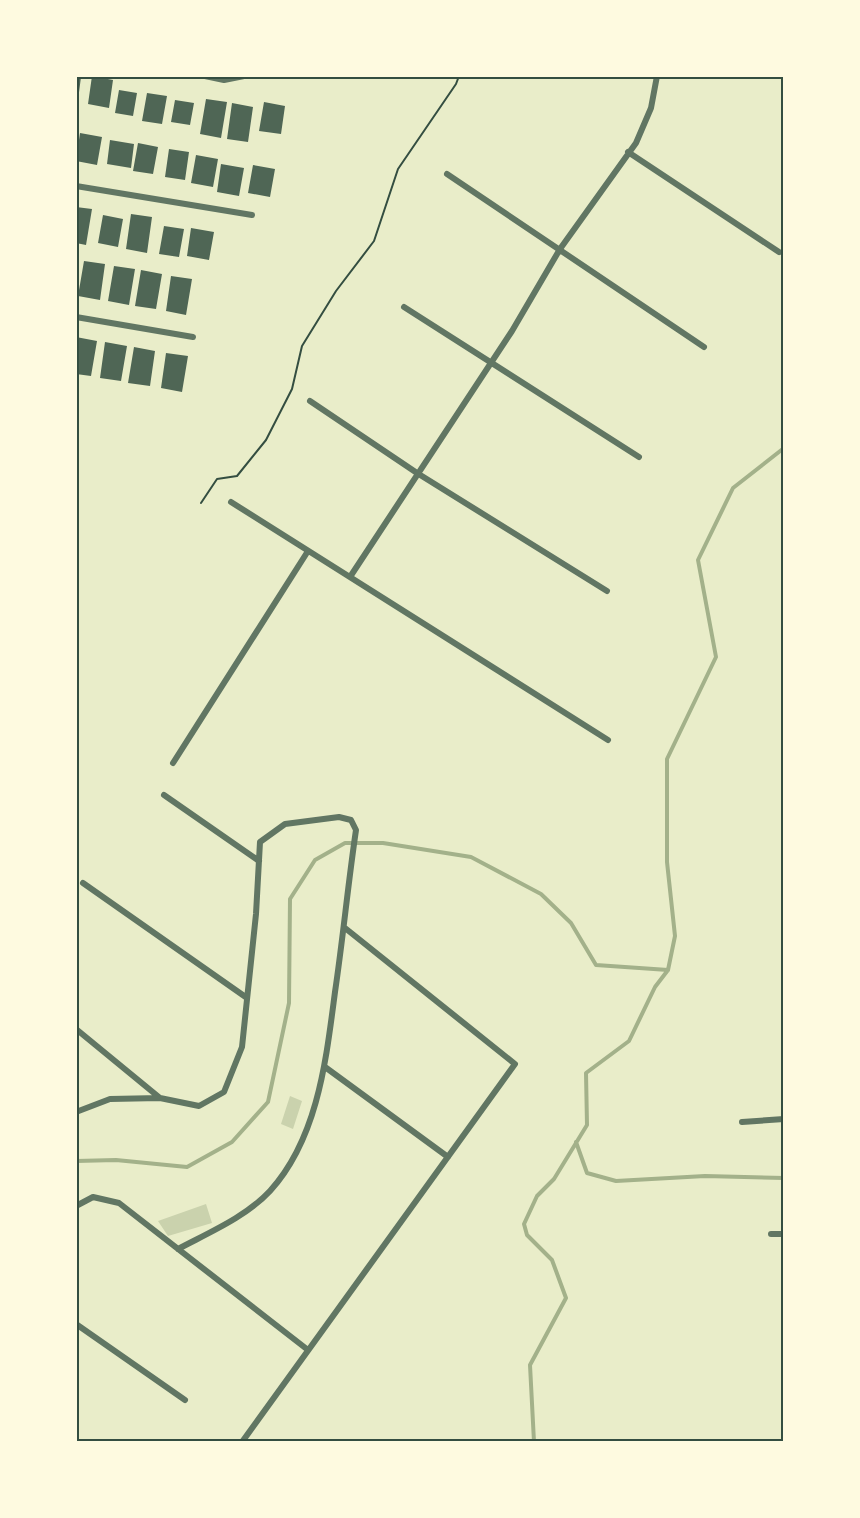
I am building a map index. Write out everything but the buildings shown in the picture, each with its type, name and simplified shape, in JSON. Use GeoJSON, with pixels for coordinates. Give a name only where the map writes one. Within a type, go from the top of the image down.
{"type":"FeatureCollection","features":[{"type":"Feature","properties":{"kind":"street"},"geometry":{"type":"LineString","coordinates":[[205,76],[224,80],[244,76]]}},
{"type":"Feature","properties":{"kind":"street"},"geometry":{"type":"LineString","coordinates":[[350,577],[491,363],[560,249],[636,143],[651,108],[657,76]]}},
{"type":"Feature","properties":{"kind":"street"},"geometry":{"type":"LineString","coordinates":[[692,76],[706,76]]}},
{"type":"Feature","properties":{"kind":"street"},"geometry":{"type":"LineString","coordinates":[[628,152],[779,252]]}},
{"type":"Feature","properties":{"kind":"street"},"geometry":{"type":"LineString","coordinates":[[447,174],[704,347]]}},
{"type":"Feature","properties":{"kind":"street"},"geometry":{"type":"LineString","coordinates":[[76,186],[252,215]]}},
{"type":"Feature","properties":{"kind":"street"},"geometry":{"type":"LineString","coordinates":[[404,308],[639,457]]}},
{"type":"Feature","properties":{"kind":"street"},"geometry":{"type":"LineString","coordinates":[[76,317],[193,337]]}},
{"type":"Feature","properties":{"kind":"street"},"geometry":{"type":"LineString","coordinates":[[310,401],[417,473],[607,591]]}},
{"type":"Feature","properties":{"kind":"street"},"geometry":{"type":"LineString","coordinates":[[231,502],[608,740]]}},
{"type":"Feature","properties":{"kind":"street"},"geometry":{"type":"LineString","coordinates":[[173,763],[308,550]]}},
{"type":"Feature","properties":{"kind":"street"},"geometry":{"type":"LineString","coordinates":[[164,795],[259,861]]}},
{"type":"Feature","properties":{"kind":"street"},"geometry":{"type":"LineString","coordinates":[[76,1112],[110,1099],[160,1098],[199,1106],[224,1092],[242,1047],[260,842],[285,824],[339,817],[351,820],[356,830],[345,928],[325,1067],[294,1160],[269,1193],[235,1218],[178,1249]]}},
{"type":"Feature","properties":{"kind":"street"},"geometry":{"type":"LineString","coordinates":[[83,883],[247,998]]}},
{"type":"Feature","properties":{"kind":"street"},"geometry":{"type":"LineString","coordinates":[[242,1442],[514,1065],[345,928]]}},
{"type":"Feature","properties":{"kind":"street"},"geometry":{"type":"LineString","coordinates":[[76,1029],[160,1098]]}},
{"type":"Feature","properties":{"kind":"street"},"geometry":{"type":"LineString","coordinates":[[325,1067],[448,1156]]}},
{"type":"Feature","properties":{"kind":"street"},"geometry":{"type":"LineString","coordinates":[[742,1122],[783,1119]]}},
{"type":"Feature","properties":{"kind":"street"},"geometry":{"type":"LineString","coordinates":[[76,1206],[93,1197],[119,1203],[308,1350]]}},
{"type":"Feature","properties":{"kind":"street"},"geometry":{"type":"LineString","coordinates":[[771,1234],[783,1234]]}},
{"type":"Feature","properties":{"kind":"street"},"geometry":{"type":"LineString","coordinates":[[76,1324],[185,1400]]}},
{"type":"Feature","properties":{"kind":"path"},"geometry":{"type":"LineString","coordinates":[[201,503],[217,479],[237,476],[266,440],[292,389],[302,346],[336,291],[374,241],[398,169],[456,84],[459,76]]}},
{"type":"Feature","properties":{"kind":"green space"},"geometry":{"type":"Polygon","coordinates":[[[290,1096],[302,1101],[293,1129],[281,1124],[290,1096]]]}},
{"type":"Feature","properties":{"kind":"green space"},"geometry":{"type":"Polygon","coordinates":[[[206,1204],[212,1223],[168,1236],[158,1221],[206,1204]]]}},
{"type":"Feature","properties":{"kind":"waterway"},"geometry":{"type":"LineString","coordinates":[[534,1442],[530,1365],[566,1298],[552,1260],[527,1235],[524,1224],[537,1196],[554,1179],[587,1125],[586,1073],[629,1041],[655,987],[668,970],[675,936],[667,862],[667,759],[716,657],[698,560],[733,488],[784,448]]}},
{"type":"Feature","properties":{"kind":"waterway"},"geometry":{"type":"LineString","coordinates":[[76,1161],[116,1160],[187,1167],[232,1142],[268,1102],[289,1003],[290,899],[315,860],[345,843],[383,843],[471,857],[541,894],[571,923],[596,965],[668,970]]}},
{"type":"Feature","properties":{"kind":"waterway"},"geometry":{"type":"LineString","coordinates":[[576,1142],[587,1173],[616,1181],[705,1176],[784,1178]]}}]}
